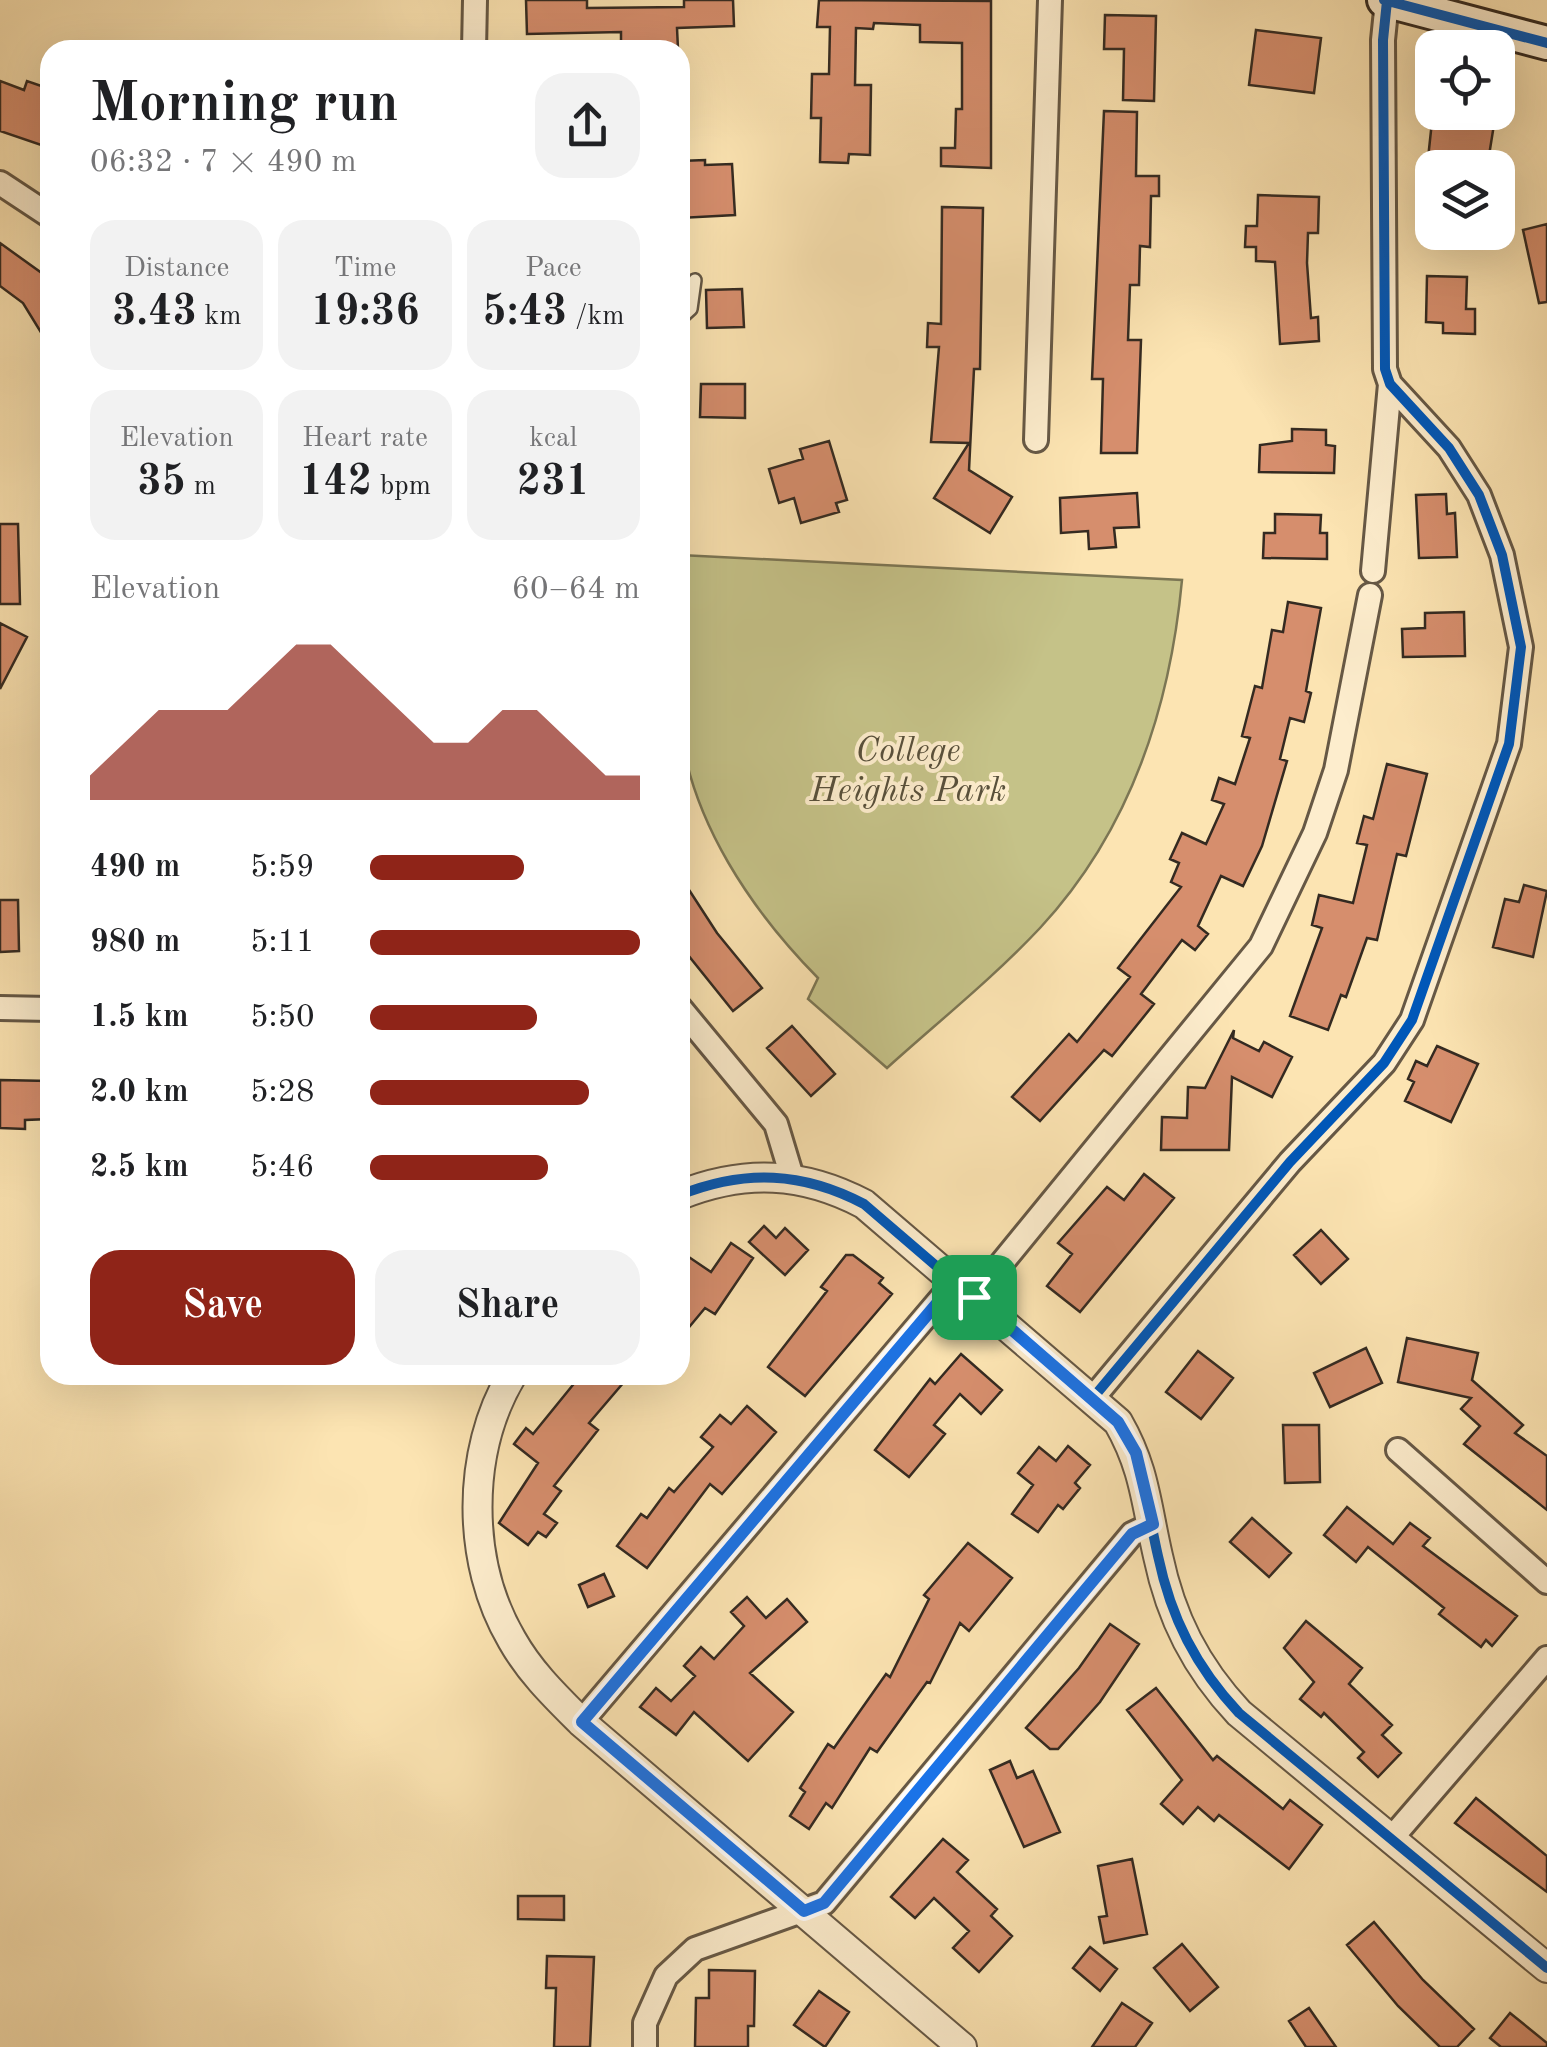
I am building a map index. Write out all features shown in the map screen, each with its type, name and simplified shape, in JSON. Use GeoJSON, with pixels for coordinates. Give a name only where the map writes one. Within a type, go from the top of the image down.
{"type":"FeatureCollection","features":[{"type":"Feature","properties":{"kind":"main road"},"geometry":{"type":"LineString","coordinates":[[1385,1],[1547,43]]}},
{"type":"Feature","properties":{"kind":"street"},"geometry":{"type":"LineString","coordinates":[[474,40],[475,0]]}},
{"type":"Feature","properties":{"kind":"street"},"geometry":{"type":"LineString","coordinates":[[1036,440],[1050,0]]}},
{"type":"Feature","properties":{"kind":"street"},"geometry":{"type":"LineString","coordinates":[[582,1722],[1262,946],[1315,833],[1336,770],[1372,583],[1390,384],[1383,352],[1385,1]]}},
{"type":"Feature","properties":{"kind":"street"},"geometry":{"type":"LineString","coordinates":[[0,183],[40,209]]}},
{"type":"Feature","properties":{"kind":"street"},"geometry":{"type":"LineString","coordinates":[[1092,1399],[1290,1162],[1384,1063],[1412,1020],[1508,744],[1519,690],[1521,647],[1502,555],[1479,495],[1449,448],[1390,384]]}},
{"type":"Feature","properties":{"kind":"street"},"geometry":{"type":"LineString","coordinates":[[0,1008],[40,1008]]}},
{"type":"Feature","properties":{"kind":"street"},"geometry":{"type":"LineString","coordinates":[[690,1020],[776,1124],[792,1177]]}},
{"type":"Feature","properties":{"kind":"street"},"geometry":{"type":"LineString","coordinates":[[690,1193],[726,1180],[792,1177],[828,1185],[864,1204],[1118,1422],[1136,1453],[1158,1556],[1180,1626],[1204,1675],[1239,1713],[1547,1968]]}},
{"type":"Feature","properties":{"kind":"street"},"geometry":{"type":"LineString","coordinates":[[508,1385],[480,1455],[477,1490],[484,1564],[510,1638],[536,1678],[582,1722],[962,2047]]}},
{"type":"Feature","properties":{"kind":"street"},"geometry":{"type":"LineString","coordinates":[[1398,1450],[1547,1582]]}},
{"type":"Feature","properties":{"kind":"street"},"geometry":{"type":"LineString","coordinates":[[645,2047],[645,2024],[666,1976],[696,1948],[824,1903],[1132,1534],[1153,1524]]}},
{"type":"Feature","properties":{"kind":"street"},"geometry":{"type":"LineString","coordinates":[[1390,1840],[1547,1658]]}},
{"type":"Feature","properties":{"kind":"lane"},"geometry":{"type":"LineString","coordinates":[[690,311],[694,280]]}},
{"type":"Feature","properties":{"kind":"green space","name":"College Heights Park"},"geometry":{"type":"Polygon","coordinates":[[[690,555],[1182,580],[1167,675],[1155,721],[1121,810],[1098,851],[1040,928],[887,1068],[808,999],[818,978],[748,894],[728,863],[690,774],[690,555]]]}},
{"type":"Feature","properties":{"kind":"building"},"geometry":{"type":"Polygon","coordinates":[[[526,0],[587,0],[587,8],[684,7],[684,0],[733,0],[734,26],[677,28],[678,40],[621,40],[621,32],[527,34],[526,0]]]}},
{"type":"Feature","properties":{"kind":"building"},"geometry":{"type":"Polygon","coordinates":[[[819,0],[991,1],[991,168],[941,166],[941,148],[955,148],[956,109],[962,109],[962,43],[920,42],[920,25],[874,23],[873,29],[856,28],[855,85],[871,85],[870,155],[849,154],[848,163],[820,162],[821,118],[811,118],[812,74],[829,74],[830,27],[817,27],[819,0]]]}},
{"type":"Feature","properties":{"kind":"building"},"geometry":{"type":"Polygon","coordinates":[[[1105,15],[1156,16],[1154,101],[1123,100],[1124,49],[1104,49],[1105,15]]]}},
{"type":"Feature","properties":{"kind":"building"},"geometry":{"type":"Polygon","coordinates":[[[1256,30],[1321,38],[1314,93],[1249,85],[1256,30]]]}},
{"type":"Feature","properties":{"kind":"building"},"geometry":{"type":"Polygon","coordinates":[[[0,81],[24,90],[27,81],[40,86],[40,145],[0,131],[0,81]]]}},
{"type":"Feature","properties":{"kind":"building"},"geometry":{"type":"Polygon","coordinates":[[[1104,111],[1137,112],[1136,176],[1159,176],[1159,196],[1151,196],[1150,247],[1140,246],[1139,285],[1130,285],[1128,340],[1141,340],[1137,453],[1101,453],[1103,379],[1092,379],[1104,111]]]}},
{"type":"Feature","properties":{"kind":"building"},"geometry":{"type":"Polygon","coordinates":[[[1431,130],[1493,130],[1490,150],[1429,150],[1431,130]]]}},
{"type":"Feature","properties":{"kind":"building"},"geometry":{"type":"Polygon","coordinates":[[[705,160],[705,165],[732,164],[735,215],[690,217],[690,161],[705,160]]]}},
{"type":"Feature","properties":{"kind":"building"},"geometry":{"type":"Polygon","coordinates":[[[1258,195],[1319,197],[1318,233],[1308,233],[1307,263],[1311,318],[1318,317],[1319,341],[1280,344],[1275,262],[1256,261],[1256,247],[1245,247],[1246,226],[1257,226],[1258,195]]]}},
{"type":"Feature","properties":{"kind":"building"},"geometry":{"type":"Polygon","coordinates":[[[942,207],[983,208],[980,369],[974,369],[969,470],[1012,497],[990,533],[934,498],[969,443],[931,442],[939,347],[927,347],[928,323],[941,324],[942,207]]]}},
{"type":"Feature","properties":{"kind":"building"},"geometry":{"type":"Polygon","coordinates":[[[1547,224],[1547,302],[1539,303],[1523,230],[1547,224]]]}},
{"type":"Feature","properties":{"kind":"building"},"geometry":{"type":"Polygon","coordinates":[[[0,243],[40,272],[40,331],[23,303],[0,286],[0,243]]]}},
{"type":"Feature","properties":{"kind":"building"},"geometry":{"type":"Polygon","coordinates":[[[1427,276],[1467,277],[1466,309],[1475,309],[1475,334],[1443,333],[1443,323],[1426,322],[1427,276]]]}},
{"type":"Feature","properties":{"kind":"building"},"geometry":{"type":"Polygon","coordinates":[[[742,289],[744,327],[707,328],[706,290],[742,289]]]}},
{"type":"Feature","properties":{"kind":"building"},"geometry":{"type":"Polygon","coordinates":[[[701,384],[745,384],[745,418],[700,417],[701,384]]]}},
{"type":"Feature","properties":{"kind":"building"},"geometry":{"type":"Polygon","coordinates":[[[1292,429],[1326,430],[1326,445],[1335,446],[1334,473],[1259,472],[1260,445],[1292,441],[1292,429]]]}},
{"type":"Feature","properties":{"kind":"building"},"geometry":{"type":"Polygon","coordinates":[[[829,441],[847,500],[836,503],[839,512],[801,523],[794,498],[779,503],[769,469],[803,459],[800,449],[829,441]]]}},
{"type":"Feature","properties":{"kind":"building"},"geometry":{"type":"Polygon","coordinates":[[[1137,493],[1139,527],[1114,528],[1116,547],[1089,549],[1088,531],[1061,533],[1060,498],[1137,493]]]}},
{"type":"Feature","properties":{"kind":"building"},"geometry":{"type":"Polygon","coordinates":[[[1446,494],[1447,514],[1455,513],[1457,557],[1419,558],[1416,495],[1446,494]]]}},
{"type":"Feature","properties":{"kind":"building"},"geometry":{"type":"Polygon","coordinates":[[[1275,514],[1321,515],[1320,533],[1327,533],[1327,559],[1263,558],[1264,533],[1275,533],[1275,514]]]}},
{"type":"Feature","properties":{"kind":"building"},"geometry":{"type":"Polygon","coordinates":[[[0,524],[18,524],[20,604],[0,604],[0,524]]]}},
{"type":"Feature","properties":{"kind":"building"},"geometry":{"type":"Polygon","coordinates":[[[1288,602],[1321,608],[1306,691],[1311,693],[1304,722],[1290,718],[1280,759],[1287,761],[1262,846],[1243,886],[1221,876],[1198,926],[1208,934],[1195,950],[1182,940],[1141,994],[1154,1004],[1112,1056],[1104,1050],[1040,1121],[1012,1097],[1069,1034],[1077,1042],[1130,977],[1118,968],[1181,887],[1171,882],[1179,863],[1170,859],[1182,833],[1206,844],[1224,804],[1212,800],[1219,778],[1235,784],[1250,738],[1242,736],[1255,686],[1262,688],[1272,630],[1283,632],[1288,602]]]}},
{"type":"Feature","properties":{"kind":"building"},"geometry":{"type":"Polygon","coordinates":[[[1464,612],[1465,656],[1403,657],[1402,629],[1425,628],[1425,613],[1464,612]]]}},
{"type":"Feature","properties":{"kind":"building"},"geometry":{"type":"Polygon","coordinates":[[[0,623],[27,637],[0,689],[0,623]]]}},
{"type":"Feature","properties":{"kind":"building"},"geometry":{"type":"Polygon","coordinates":[[[1387,764],[1427,774],[1406,856],[1397,854],[1377,940],[1367,938],[1346,997],[1341,995],[1328,1030],[1290,1016],[1322,928],[1312,925],[1319,895],[1353,903],[1367,845],[1357,843],[1364,816],[1373,819],[1387,764]]]}},
{"type":"Feature","properties":{"kind":"building"},"geometry":{"type":"Polygon","coordinates":[[[1524,885],[1547,891],[1533,957],[1493,947],[1505,899],[1519,902],[1524,885]]]}},
{"type":"Feature","properties":{"kind":"building"},"geometry":{"type":"Polygon","coordinates":[[[690,891],[717,933],[762,988],[733,1011],[690,957],[690,891]]]}},
{"type":"Feature","properties":{"kind":"building"},"geometry":{"type":"Polygon","coordinates":[[[0,900],[18,900],[19,951],[0,952],[0,900]]]}},
{"type":"Feature","properties":{"kind":"building"},"geometry":{"type":"Polygon","coordinates":[[[792,1026],[835,1074],[811,1096],[767,1048],[792,1026]]]}},
{"type":"Feature","properties":{"kind":"building"},"geometry":{"type":"Polygon","coordinates":[[[1234,1030],[1233,1038],[1259,1051],[1264,1042],[1292,1057],[1272,1097],[1232,1077],[1229,1150],[1161,1150],[1162,1117],[1187,1118],[1188,1087],[1205,1088],[1234,1030]]]}},
{"type":"Feature","properties":{"kind":"building"},"geometry":{"type":"Polygon","coordinates":[[[1437,1046],[1478,1064],[1451,1122],[1405,1101],[1414,1082],[1408,1079],[1416,1061],[1427,1066],[1437,1046]]]}},
{"type":"Feature","properties":{"kind":"building"},"geometry":{"type":"Polygon","coordinates":[[[0,1080],[40,1081],[40,1119],[25,1120],[25,1129],[0,1128],[0,1080]]]}},
{"type":"Feature","properties":{"kind":"building"},"geometry":{"type":"Polygon","coordinates":[[[1144,1174],[1174,1198],[1080,1312],[1047,1286],[1072,1254],[1058,1243],[1107,1187],[1124,1200],[1144,1174]]]}},
{"type":"Feature","properties":{"kind":"building"},"geometry":{"type":"Polygon","coordinates":[[[764,1226],[776,1238],[785,1228],[808,1250],[785,1275],[749,1242],[764,1226]]]}},
{"type":"Feature","properties":{"kind":"building"},"geometry":{"type":"Polygon","coordinates":[[[1321,1230],[1348,1259],[1321,1284],[1294,1255],[1321,1230]]]}},
{"type":"Feature","properties":{"kind":"building"},"geometry":{"type":"Polygon","coordinates":[[[731,1243],[753,1258],[715,1314],[705,1308],[690,1326],[690,1258],[711,1272],[731,1243]]]}},
{"type":"Feature","properties":{"kind":"building"},"geometry":{"type":"Polygon","coordinates":[[[846,1255],[853,1255],[883,1278],[879,1283],[892,1294],[805,1396],[768,1367],[827,1291],[821,1287],[846,1255]]]}},
{"type":"Feature","properties":{"kind":"building"},"geometry":{"type":"Polygon","coordinates":[[[1407,1338],[1478,1353],[1472,1380],[1523,1425],[1515,1433],[1547,1456],[1547,1510],[1464,1444],[1480,1426],[1461,1409],[1471,1398],[1398,1382],[1407,1338]]]}},
{"type":"Feature","properties":{"kind":"building"},"geometry":{"type":"Polygon","coordinates":[[[1366,1348],[1382,1383],[1330,1407],[1314,1373],[1366,1348]]]}},
{"type":"Feature","properties":{"kind":"building"},"geometry":{"type":"Polygon","coordinates":[[[1198,1351],[1233,1378],[1201,1419],[1166,1392],[1198,1351]]]}},
{"type":"Feature","properties":{"kind":"building"},"geometry":{"type":"Polygon","coordinates":[[[961,1354],[1002,1390],[981,1414],[960,1394],[934,1425],[945,1434],[909,1477],[875,1450],[930,1379],[935,1384],[961,1354]]]}},
{"type":"Feature","properties":{"kind":"building"},"geometry":{"type":"Polygon","coordinates":[[[573,1385],[621,1385],[589,1423],[598,1430],[554,1486],[561,1491],[544,1514],[557,1523],[546,1537],[538,1532],[528,1545],[499,1523],[538,1463],[514,1444],[526,1428],[533,1434],[573,1385]]]}},
{"type":"Feature","properties":{"kind":"building"},"geometry":{"type":"Polygon","coordinates":[[[747,1406],[776,1432],[722,1494],[710,1484],[647,1568],[617,1546],[641,1514],[647,1518],[669,1488],[674,1492],[713,1447],[701,1437],[720,1415],[731,1424],[747,1406]]]}},
{"type":"Feature","properties":{"kind":"building"},"geometry":{"type":"Polygon","coordinates":[[[1283,1425],[1319,1425],[1320,1482],[1285,1483],[1283,1425]]]}},
{"type":"Feature","properties":{"kind":"building"},"geometry":{"type":"Polygon","coordinates":[[[1068,1446],[1090,1465],[1075,1483],[1080,1488],[1063,1509],[1058,1505],[1038,1532],[1012,1514],[1033,1485],[1018,1473],[1039,1447],[1056,1461],[1068,1446]]]}},
{"type":"Feature","properties":{"kind":"building"},"geometry":{"type":"Polygon","coordinates":[[[1347,1507],[1393,1544],[1410,1523],[1430,1538],[1423,1546],[1517,1616],[1492,1646],[1486,1640],[1481,1647],[1439,1614],[1444,1608],[1368,1547],[1356,1562],[1324,1535],[1347,1507]]]}},
{"type":"Feature","properties":{"kind":"building"},"geometry":{"type":"Polygon","coordinates":[[[1252,1518],[1291,1553],[1269,1577],[1230,1542],[1252,1518]]]}},
{"type":"Feature","properties":{"kind":"building"},"geometry":{"type":"Polygon","coordinates":[[[968,1543],[1012,1578],[969,1631],[960,1623],[930,1683],[877,1752],[870,1748],[832,1808],[826,1803],[809,1829],[790,1816],[805,1792],[800,1788],[828,1744],[834,1748],[886,1674],[890,1677],[929,1599],[924,1595],[968,1543]]]}},
{"type":"Feature","properties":{"kind":"building"},"geometry":{"type":"Polygon","coordinates":[[[604,1574],[614,1596],[588,1607],[579,1585],[604,1574]]]}},
{"type":"Feature","properties":{"kind":"building"},"geometry":{"type":"Polygon","coordinates":[[[747,1597],[766,1618],[787,1599],[807,1622],[750,1673],[793,1712],[748,1761],[694,1712],[676,1735],[640,1707],[656,1688],[671,1701],[695,1676],[684,1666],[701,1647],[714,1659],[744,1626],[731,1612],[747,1597]]]}},
{"type":"Feature","properties":{"kind":"building"},"geometry":{"type":"Polygon","coordinates":[[[1306,1621],[1362,1668],[1349,1684],[1392,1725],[1382,1735],[1401,1753],[1378,1777],[1358,1758],[1364,1752],[1324,1713],[1321,1717],[1300,1699],[1314,1682],[1284,1648],[1306,1621]]]}},
{"type":"Feature","properties":{"kind":"building"},"geometry":{"type":"Polygon","coordinates":[[[1110,1624],[1139,1644],[1100,1702],[1058,1749],[1050,1749],[1026,1728],[1079,1668],[1110,1624]]]}},
{"type":"Feature","properties":{"kind":"building"},"geometry":{"type":"Polygon","coordinates":[[[1156,1688],[1213,1760],[1217,1756],[1283,1809],[1290,1800],[1322,1825],[1289,1869],[1219,1815],[1214,1821],[1198,1807],[1183,1824],[1161,1804],[1182,1780],[1127,1710],[1156,1688]]]}},
{"type":"Feature","properties":{"kind":"building"},"geometry":{"type":"Polygon","coordinates":[[[1010,1761],[1017,1778],[1033,1771],[1060,1832],[1024,1847],[990,1770],[1010,1761]]]}},
{"type":"Feature","properties":{"kind":"building"},"geometry":{"type":"Polygon","coordinates":[[[1476,1798],[1547,1856],[1547,1892],[1455,1823],[1476,1798]]]}},
{"type":"Feature","properties":{"kind":"building"},"geometry":{"type":"Polygon","coordinates":[[[943,1839],[968,1860],[957,1872],[997,1909],[991,1916],[1012,1936],[979,1972],[953,1948],[969,1931],[934,1898],[915,1918],[891,1897],[943,1839]]]}},
{"type":"Feature","properties":{"kind":"building"},"geometry":{"type":"Polygon","coordinates":[[[1132,1859],[1147,1934],[1104,1943],[1099,1917],[1107,1916],[1098,1866],[1132,1859]]]}},
{"type":"Feature","properties":{"kind":"building"},"geometry":{"type":"Polygon","coordinates":[[[518,1896],[564,1896],[564,1920],[518,1919],[518,1896]]]}},
{"type":"Feature","properties":{"kind":"building"},"geometry":{"type":"Polygon","coordinates":[[[1374,1922],[1423,1980],[1474,2029],[1457,2047],[1440,2047],[1398,2006],[1347,1945],[1374,1922]]]}},
{"type":"Feature","properties":{"kind":"building"},"geometry":{"type":"Polygon","coordinates":[[[1182,1944],[1218,1987],[1190,2011],[1154,1968],[1182,1944]]]}},
{"type":"Feature","properties":{"kind":"building"},"geometry":{"type":"Polygon","coordinates":[[[1090,1947],[1117,1969],[1100,1991],[1073,1968],[1090,1947]]]}},
{"type":"Feature","properties":{"kind":"building"},"geometry":{"type":"Polygon","coordinates":[[[547,1956],[594,1957],[590,2047],[554,2047],[556,1988],[546,1988],[547,1956]]]}},
{"type":"Feature","properties":{"kind":"building"},"geometry":{"type":"Polygon","coordinates":[[[709,1970],[755,1971],[754,2026],[748,2026],[748,2047],[695,2047],[696,1998],[709,1998],[709,1970]]]}},
{"type":"Feature","properties":{"kind":"building"},"geometry":{"type":"Polygon","coordinates":[[[819,1991],[849,2012],[825,2047],[794,2025],[819,1991]]]}},
{"type":"Feature","properties":{"kind":"building"},"geometry":{"type":"Polygon","coordinates":[[[1122,2003],[1152,2023],[1135,2047],[1092,2047],[1122,2003]]]}},
{"type":"Feature","properties":{"kind":"building"},"geometry":{"type":"Polygon","coordinates":[[[1309,2008],[1336,2047],[1306,2047],[1289,2021],[1309,2008]]]}},
{"type":"Feature","properties":{"kind":"building"},"geometry":{"type":"Polygon","coordinates":[[[1510,2013],[1547,2047],[1501,2047],[1490,2038],[1510,2013]]]}},
{"type":"Feature","properties":{"kind":"cycle path"},"geometry":{"type":"LineString","coordinates":[[1384,0],[1547,43]]}},
{"type":"Feature","properties":{"kind":"cycle path"},"geometry":{"type":"LineString","coordinates":[[1092,1399],[1290,1162],[1384,1063],[1412,1020],[1509,744],[1521,647],[1502,555],[1479,495],[1449,448],[1390,384],[1385,369],[1383,40],[1387,1]]}},
{"type":"Feature","properties":{"kind":"cycle path"},"geometry":{"type":"LineString","coordinates":[[690,1192],[728,1181],[774,1178],[819,1185],[864,1204],[1118,1422],[1139,1471],[1163,1579],[1178,1621],[1224,1696],[1239,1713],[1547,1968]]}},
{"type":"Feature","properties":{"kind":"route"},"geometry":{"type":"LineString","coordinates":[[956,1281],[974,1297],[1118,1422],[1136,1453],[1148,1488],[1153,1524],[1132,1534],[981,1710],[824,1903],[804,1911],[582,1722],[956,1281]]}}]}
